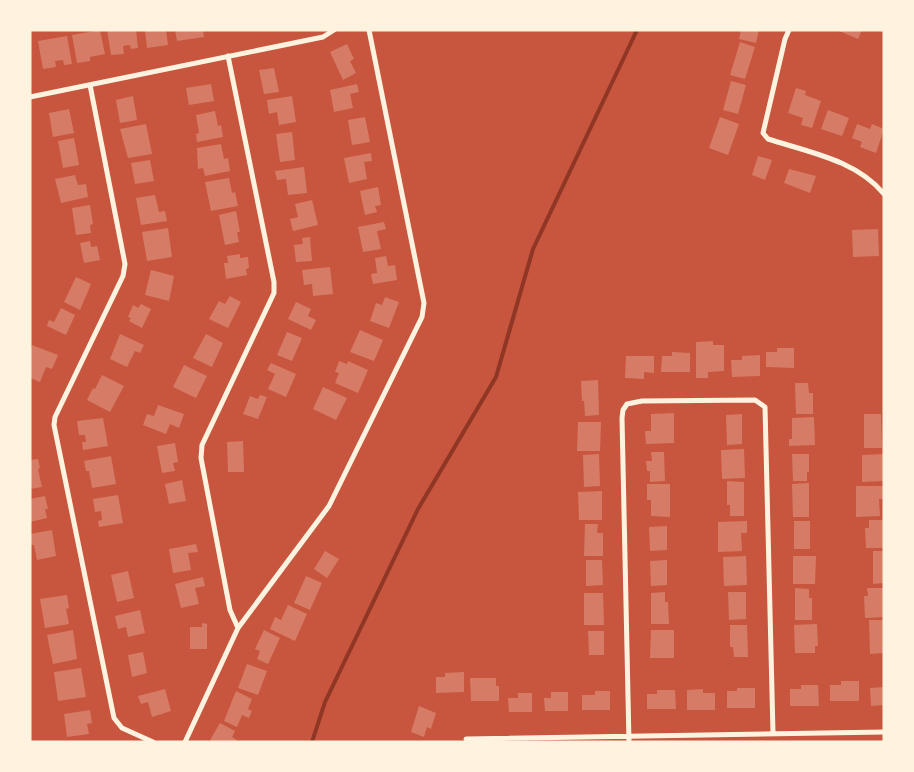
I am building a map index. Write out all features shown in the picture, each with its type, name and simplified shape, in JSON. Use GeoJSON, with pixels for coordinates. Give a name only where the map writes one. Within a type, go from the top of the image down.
{"type":"FeatureCollection","features":[{"type":"Feature","properties":{"kind":"street"},"geometry":{"type":"LineString","coordinates":[[30,97],[323,37],[334,30]]}},
{"type":"Feature","properties":{"kind":"street"},"geometry":{"type":"LineString","coordinates":[[185,742],[238,628],[329,506],[422,317],[424,303],[369,30]]}},
{"type":"Feature","properties":{"kind":"street"},"geometry":{"type":"LineString","coordinates":[[789,30],[763,134],[768,139],[850,166],[870,180],[884,194]]}},
{"type":"Feature","properties":{"kind":"street"},"geometry":{"type":"LineString","coordinates":[[228,56],[274,282],[274,293],[201,445],[201,458],[230,610],[238,628]]}},
{"type":"Feature","properties":{"kind":"street"},"geometry":{"type":"LineString","coordinates":[[90,85],[125,264],[123,276],[54,425],[114,718],[122,728],[153,742]]}},
{"type":"Feature","properties":{"kind":"street"},"geometry":{"type":"LineString","coordinates":[[629,739],[622,418],[627,404],[642,401],[755,400],[765,407],[773,733]]}},
{"type":"Feature","properties":{"kind":"street"},"geometry":{"type":"LineString","coordinates":[[466,739],[629,739],[773,733],[884,732]]}},
{"type":"Feature","properties":{"kind":"building"},"geometry":{"type":"Polygon","coordinates":[[[100,30],[105,54],[90,57],[90,61],[77,63],[72,35],[100,30]]]}},
{"type":"Feature","properties":{"kind":"building"},"geometry":{"type":"Polygon","coordinates":[[[107,30],[136,30],[138,48],[131,49],[130,45],[123,46],[124,54],[111,55],[107,30]]]}},
{"type":"Feature","properties":{"kind":"building"},"geometry":{"type":"Polygon","coordinates":[[[145,30],[166,30],[168,45],[147,48],[145,30]]]}},
{"type":"Feature","properties":{"kind":"building"},"geometry":{"type":"Polygon","coordinates":[[[175,30],[203,30],[204,37],[177,41],[175,30]]]}},
{"type":"Feature","properties":{"kind":"building"},"geometry":{"type":"Polygon","coordinates":[[[741,30],[759,30],[756,43],[739,39],[741,30]]]}},
{"type":"Feature","properties":{"kind":"building"},"geometry":{"type":"Polygon","coordinates":[[[837,30],[862,30],[858,39],[837,30]]]}},
{"type":"Feature","properties":{"kind":"building"},"geometry":{"type":"Polygon","coordinates":[[[67,36],[72,64],[64,65],[63,60],[55,61],[56,67],[43,69],[38,41],[67,36]]]}},
{"type":"Feature","properties":{"kind":"building"},"geometry":{"type":"Polygon","coordinates":[[[740,42],[755,47],[745,79],[730,75],[740,42]]]}},
{"type":"Feature","properties":{"kind":"building"},"geometry":{"type":"Polygon","coordinates":[[[347,44],[354,59],[350,61],[356,73],[343,80],[330,52],[347,44]]]}},
{"type":"Feature","properties":{"kind":"building"},"geometry":{"type":"Polygon","coordinates":[[[274,68],[279,92],[264,94],[259,70],[274,68]]]}},
{"type":"Feature","properties":{"kind":"building"},"geometry":{"type":"Polygon","coordinates":[[[731,81],[746,85],[738,114],[723,110],[731,81]]]}},
{"type":"Feature","properties":{"kind":"building"},"geometry":{"type":"Polygon","coordinates":[[[211,84],[214,101],[189,105],[186,88],[211,84]]]}},
{"type":"Feature","properties":{"kind":"building"},"geometry":{"type":"Polygon","coordinates":[[[357,84],[359,92],[350,94],[353,108],[334,112],[330,90],[357,84]]]}},
{"type":"Feature","properties":{"kind":"building"},"geometry":{"type":"Polygon","coordinates":[[[796,88],[806,91],[805,95],[821,101],[812,128],[801,125],[803,118],[788,113],[796,88]]]}},
{"type":"Feature","properties":{"kind":"building"},"geometry":{"type":"Polygon","coordinates":[[[133,96],[137,120],[120,123],[116,100],[133,96]]]}},
{"type":"Feature","properties":{"kind":"building"},"geometry":{"type":"Polygon","coordinates":[[[292,96],[296,122],[279,125],[277,112],[269,114],[267,100],[292,96]]]}},
{"type":"Feature","properties":{"kind":"building"},"geometry":{"type":"Polygon","coordinates":[[[69,109],[74,133],[53,137],[49,113],[69,109]]]}},
{"type":"Feature","properties":{"kind":"building"},"geometry":{"type":"Polygon","coordinates":[[[828,110],[849,118],[842,136],[821,129],[828,110]]]}},
{"type":"Feature","properties":{"kind":"building"},"geometry":{"type":"Polygon","coordinates":[[[215,111],[223,137],[197,142],[196,134],[199,133],[196,115],[215,111]]]}},
{"type":"Feature","properties":{"kind":"building"},"geometry":{"type":"Polygon","coordinates":[[[365,117],[370,142],[352,145],[348,120],[365,117]]]}},
{"type":"Feature","properties":{"kind":"building"},"geometry":{"type":"Polygon","coordinates":[[[720,117],[739,124],[728,155],[709,148],[720,117]]]}},
{"type":"Feature","properties":{"kind":"building"},"geometry":{"type":"Polygon","coordinates":[[[146,124],[152,154],[128,158],[120,129],[146,124]]]}},
{"type":"Feature","properties":{"kind":"building"},"geometry":{"type":"Polygon","coordinates":[[[857,124],[870,129],[872,124],[884,129],[876,153],[860,147],[862,142],[852,138],[857,124]]]}},
{"type":"Feature","properties":{"kind":"building"},"geometry":{"type":"Polygon","coordinates":[[[292,132],[295,160],[280,162],[276,134],[292,132]]]}},
{"type":"Feature","properties":{"kind":"building"},"geometry":{"type":"Polygon","coordinates":[[[74,138],[79,165],[63,168],[58,141],[74,138]]]}},
{"type":"Feature","properties":{"kind":"building"},"geometry":{"type":"Polygon","coordinates":[[[221,144],[224,159],[228,158],[230,171],[205,176],[203,168],[198,169],[197,148],[221,144]]]}},
{"type":"Feature","properties":{"kind":"building"},"geometry":{"type":"Polygon","coordinates":[[[371,153],[372,161],[364,162],[367,179],[349,183],[344,158],[371,153]]]}},
{"type":"Feature","properties":{"kind":"building"},"geometry":{"type":"Polygon","coordinates":[[[758,156],[772,160],[765,180],[752,175],[758,156]]]}},
{"type":"Feature","properties":{"kind":"building"},"geometry":{"type":"Polygon","coordinates":[[[150,160],[154,181],[135,184],[131,163],[150,160]]]}},
{"type":"Feature","properties":{"kind":"building"},"geometry":{"type":"Polygon","coordinates":[[[304,167],[307,193],[288,195],[286,179],[277,180],[275,171],[304,167]]]}},
{"type":"Feature","properties":{"kind":"building"},"geometry":{"type":"Polygon","coordinates":[[[789,169],[816,176],[810,193],[784,183],[789,169]]]}},
{"type":"Feature","properties":{"kind":"building"},"geometry":{"type":"Polygon","coordinates":[[[75,175],[78,185],[86,184],[88,197],[61,203],[55,179],[75,175]]]}},
{"type":"Feature","properties":{"kind":"building"},"geometry":{"type":"Polygon","coordinates":[[[229,178],[238,206],[211,211],[205,182],[229,178]]]}},
{"type":"Feature","properties":{"kind":"building"},"geometry":{"type":"Polygon","coordinates":[[[378,187],[381,205],[375,206],[377,212],[365,215],[360,191],[378,187]]]}},
{"type":"Feature","properties":{"kind":"building"},"geometry":{"type":"Polygon","coordinates":[[[155,195],[159,212],[165,211],[167,221],[141,225],[136,198],[155,195]]]}},
{"type":"Feature","properties":{"kind":"building"},"geometry":{"type":"Polygon","coordinates":[[[312,200],[318,225],[293,231],[290,219],[298,217],[295,204],[312,200]]]}},
{"type":"Feature","properties":{"kind":"building"},"geometry":{"type":"Polygon","coordinates":[[[90,205],[93,224],[90,225],[91,233],[76,235],[72,208],[90,205]]]}},
{"type":"Feature","properties":{"kind":"building"},"geometry":{"type":"Polygon","coordinates":[[[236,211],[240,232],[237,232],[239,242],[225,245],[219,215],[236,211]]]}},
{"type":"Feature","properties":{"kind":"building"},"geometry":{"type":"Polygon","coordinates":[[[384,222],[386,229],[377,231],[381,249],[363,252],[358,227],[384,222]]]}},
{"type":"Feature","properties":{"kind":"building"},"geometry":{"type":"Polygon","coordinates":[[[168,228],[172,257],[147,261],[142,232],[168,228]]]}},
{"type":"Feature","properties":{"kind":"building"},"geometry":{"type":"Polygon","coordinates":[[[878,229],[879,256],[853,257],[852,230],[878,229]]]}},
{"type":"Feature","properties":{"kind":"building"},"geometry":{"type":"Polygon","coordinates":[[[310,237],[312,261],[296,262],[294,245],[303,244],[302,238],[310,237]]]}},
{"type":"Feature","properties":{"kind":"building"},"geometry":{"type":"Polygon","coordinates":[[[90,241],[91,247],[97,246],[100,260],[84,263],[80,243],[90,241]]]}},
{"type":"Feature","properties":{"kind":"building"},"geometry":{"type":"Polygon","coordinates":[[[240,254],[240,258],[248,257],[247,275],[226,279],[224,263],[228,263],[227,256],[240,254]]]}},
{"type":"Feature","properties":{"kind":"building"},"geometry":{"type":"Polygon","coordinates":[[[386,256],[388,266],[395,265],[397,280],[373,284],[371,274],[377,273],[375,258],[386,256]]]}},
{"type":"Feature","properties":{"kind":"building"},"geometry":{"type":"Polygon","coordinates":[[[330,267],[333,294],[313,296],[312,284],[304,285],[302,270],[330,267]]]}},
{"type":"Feature","properties":{"kind":"building"},"geometry":{"type":"Polygon","coordinates":[[[151,270],[174,276],[169,301],[145,295],[151,270]]]}},
{"type":"Feature","properties":{"kind":"building"},"geometry":{"type":"Polygon","coordinates":[[[76,277],[91,284],[80,310],[64,302],[76,277]]]}},
{"type":"Feature","properties":{"kind":"building"},"geometry":{"type":"Polygon","coordinates":[[[230,296],[241,302],[228,328],[209,319],[219,301],[225,304],[230,296]]]}},
{"type":"Feature","properties":{"kind":"building"},"geometry":{"type":"Polygon","coordinates":[[[385,297],[399,302],[389,328],[370,321],[376,303],[382,305],[385,297]]]}},
{"type":"Feature","properties":{"kind":"building"},"geometry":{"type":"Polygon","coordinates":[[[296,302],[311,309],[308,316],[316,320],[311,330],[288,319],[296,302]]]}},
{"type":"Feature","properties":{"kind":"building"},"geometry":{"type":"Polygon","coordinates":[[[141,304],[151,309],[142,328],[129,321],[131,318],[128,317],[133,305],[138,308],[141,304]]]}},
{"type":"Feature","properties":{"kind":"building"},"geometry":{"type":"Polygon","coordinates":[[[61,308],[75,315],[66,335],[47,326],[49,320],[54,322],[61,308]]]}},
{"type":"Feature","properties":{"kind":"building"},"geometry":{"type":"Polygon","coordinates":[[[360,330],[383,340],[374,361],[350,352],[360,330]]]}},
{"type":"Feature","properties":{"kind":"building"},"geometry":{"type":"Polygon","coordinates":[[[287,332],[302,338],[292,361],[277,355],[287,332]]]}},
{"type":"Feature","properties":{"kind":"building"},"geometry":{"type":"Polygon","coordinates":[[[120,334],[144,345],[140,353],[135,351],[127,367],[110,359],[120,334]]]}},
{"type":"Feature","properties":{"kind":"building"},"geometry":{"type":"Polygon","coordinates":[[[206,334],[223,343],[212,367],[193,358],[206,334]]]}},
{"type":"Feature","properties":{"kind":"building"},"geometry":{"type":"Polygon","coordinates":[[[713,341],[713,345],[724,345],[724,371],[708,372],[708,378],[696,378],[696,342],[713,341]]]}},
{"type":"Feature","properties":{"kind":"building"},"geometry":{"type":"Polygon","coordinates":[[[32,345],[58,355],[52,369],[46,367],[40,382],[30,378],[32,345]]]}},
{"type":"Feature","properties":{"kind":"building"},"geometry":{"type":"Polygon","coordinates":[[[777,348],[794,348],[794,368],[766,367],[766,352],[777,352],[777,348]]]}},
{"type":"Feature","properties":{"kind":"building"},"geometry":{"type":"Polygon","coordinates":[[[672,352],[690,353],[690,372],[661,372],[662,356],[672,356],[672,352]]]}},
{"type":"Feature","properties":{"kind":"building"},"geometry":{"type":"Polygon","coordinates":[[[760,355],[760,376],[732,377],[731,360],[742,360],[742,356],[760,355]]]}},
{"type":"Feature","properties":{"kind":"building"},"geometry":{"type":"Polygon","coordinates":[[[626,356],[654,356],[654,373],[644,372],[644,379],[625,378],[626,356]]]}},
{"type":"Feature","properties":{"kind":"building"},"geometry":{"type":"Polygon","coordinates":[[[339,361],[347,364],[348,361],[368,370],[358,393],[335,383],[339,373],[335,372],[339,361]]]}},
{"type":"Feature","properties":{"kind":"building"},"geometry":{"type":"Polygon","coordinates":[[[271,363],[296,374],[286,397],[268,389],[275,374],[267,370],[271,363]]]}},
{"type":"Feature","properties":{"kind":"building"},"geometry":{"type":"Polygon","coordinates":[[[184,365],[207,376],[196,398],[173,387],[184,365]]]}},
{"type":"Feature","properties":{"kind":"building"},"geometry":{"type":"Polygon","coordinates":[[[102,375],[124,386],[110,412],[87,400],[102,375]]]}},
{"type":"Feature","properties":{"kind":"building"},"geometry":{"type":"Polygon","coordinates":[[[598,380],[599,415],[585,416],[581,381],[598,380]]]}},
{"type":"Feature","properties":{"kind":"building"},"geometry":{"type":"Polygon","coordinates":[[[795,383],[808,383],[809,393],[813,393],[813,414],[796,414],[795,383]]]}},
{"type":"Feature","properties":{"kind":"building"},"geometry":{"type":"Polygon","coordinates":[[[323,387],[347,398],[336,420],[313,409],[323,387]]]}},
{"type":"Feature","properties":{"kind":"building"},"geometry":{"type":"Polygon","coordinates":[[[260,395],[267,397],[258,419],[243,414],[250,396],[258,399],[260,395]]]}},
{"type":"Feature","properties":{"kind":"building"},"geometry":{"type":"Polygon","coordinates":[[[158,405],[184,414],[179,428],[170,424],[166,434],[143,425],[147,414],[154,416],[158,405]]]}},
{"type":"Feature","properties":{"kind":"building"},"geometry":{"type":"Polygon","coordinates":[[[674,413],[674,443],[646,444],[645,431],[651,431],[651,414],[674,413]]]}},
{"type":"Feature","properties":{"kind":"building"},"geometry":{"type":"Polygon","coordinates":[[[742,414],[742,444],[727,445],[726,415],[742,414]]]}},
{"type":"Feature","properties":{"kind":"building"},"geometry":{"type":"Polygon","coordinates":[[[864,414],[881,414],[882,448],[864,448],[864,414]]]}},
{"type":"Feature","properties":{"kind":"building"},"geometry":{"type":"Polygon","coordinates":[[[814,417],[815,445],[789,446],[789,439],[792,439],[792,418],[814,417]]]}},
{"type":"Feature","properties":{"kind":"building"},"geometry":{"type":"Polygon","coordinates":[[[103,418],[108,446],[83,450],[82,442],[86,442],[85,435],[79,435],[77,421],[103,418]]]}},
{"type":"Feature","properties":{"kind":"building"},"geometry":{"type":"Polygon","coordinates":[[[578,422],[601,422],[600,451],[577,451],[578,422]]]}},
{"type":"Feature","properties":{"kind":"building"},"geometry":{"type":"Polygon","coordinates":[[[243,441],[244,472],[228,472],[227,442],[243,441]]]}},
{"type":"Feature","properties":{"kind":"building"},"geometry":{"type":"Polygon","coordinates":[[[175,443],[178,462],[173,463],[175,471],[162,473],[157,446],[175,443]]]}},
{"type":"Feature","properties":{"kind":"building"},"geometry":{"type":"Polygon","coordinates":[[[744,449],[745,478],[722,479],[721,450],[744,449]]]}},
{"type":"Feature","properties":{"kind":"building"},"geometry":{"type":"Polygon","coordinates":[[[651,452],[664,452],[665,481],[650,482],[650,471],[647,471],[646,461],[652,461],[651,452]]]}},
{"type":"Feature","properties":{"kind":"building"},"geometry":{"type":"Polygon","coordinates":[[[599,454],[600,486],[584,487],[583,455],[599,454]]]}},
{"type":"Feature","properties":{"kind":"building"},"geometry":{"type":"Polygon","coordinates":[[[792,454],[809,454],[807,481],[793,481],[792,454]]]}},
{"type":"Feature","properties":{"kind":"building"},"geometry":{"type":"Polygon","coordinates":[[[884,454],[884,481],[862,482],[862,455],[884,454]]]}},
{"type":"Feature","properties":{"kind":"building"},"geometry":{"type":"Polygon","coordinates":[[[111,456],[116,484],[92,488],[89,471],[86,471],[84,461],[111,456]]]}},
{"type":"Feature","properties":{"kind":"building"},"geometry":{"type":"Polygon","coordinates":[[[38,459],[42,487],[30,489],[30,460],[38,459]]]}},
{"type":"Feature","properties":{"kind":"building"},"geometry":{"type":"Polygon","coordinates":[[[182,480],[186,501],[169,504],[165,484],[182,480]]]}},
{"type":"Feature","properties":{"kind":"building"},"geometry":{"type":"Polygon","coordinates":[[[727,481],[744,482],[744,516],[730,516],[730,505],[727,505],[727,481]]]}},
{"type":"Feature","properties":{"kind":"building"},"geometry":{"type":"Polygon","coordinates":[[[809,483],[809,517],[793,517],[792,484],[809,483]]]}},
{"type":"Feature","properties":{"kind":"building"},"geometry":{"type":"Polygon","coordinates":[[[647,484],[670,484],[670,517],[651,516],[651,500],[647,500],[647,484]]]}},
{"type":"Feature","properties":{"kind":"building"},"geometry":{"type":"Polygon","coordinates":[[[856,486],[884,486],[884,499],[879,499],[880,516],[856,517],[856,486]]]}},
{"type":"Feature","properties":{"kind":"building"},"geometry":{"type":"Polygon","coordinates":[[[602,491],[602,520],[579,520],[578,492],[602,491]]]}},
{"type":"Feature","properties":{"kind":"building"},"geometry":{"type":"Polygon","coordinates":[[[118,495],[123,523],[99,527],[98,521],[102,520],[101,511],[95,512],[93,499],[118,495]]]}},
{"type":"Feature","properties":{"kind":"building"},"geometry":{"type":"Polygon","coordinates":[[[45,496],[48,509],[45,509],[47,518],[30,522],[30,499],[45,496]]]}},
{"type":"Feature","properties":{"kind":"building"},"geometry":{"type":"Polygon","coordinates":[[[869,520],[884,520],[884,548],[866,548],[865,528],[869,528],[869,520]]]}},
{"type":"Feature","properties":{"kind":"building"},"geometry":{"type":"Polygon","coordinates":[[[747,521],[747,533],[741,533],[742,551],[718,552],[718,522],[747,521]]]}},
{"type":"Feature","properties":{"kind":"building"},"geometry":{"type":"Polygon","coordinates":[[[794,521],[810,521],[810,549],[794,549],[794,521]]]}},
{"type":"Feature","properties":{"kind":"building"},"geometry":{"type":"Polygon","coordinates":[[[585,524],[598,524],[597,533],[603,533],[603,556],[584,556],[585,524]]]}},
{"type":"Feature","properties":{"kind":"building"},"geometry":{"type":"Polygon","coordinates":[[[667,526],[667,550],[650,551],[649,527],[667,526]]]}},
{"type":"Feature","properties":{"kind":"building"},"geometry":{"type":"Polygon","coordinates":[[[52,530],[56,556],[37,560],[34,545],[30,545],[30,534],[52,530]]]}},
{"type":"Feature","properties":{"kind":"building"},"geometry":{"type":"Polygon","coordinates":[[[196,544],[198,552],[188,553],[191,570],[173,573],[169,549],[196,544]]]}},
{"type":"Feature","properties":{"kind":"building"},"geometry":{"type":"Polygon","coordinates":[[[325,551],[339,559],[327,578],[314,569],[325,551]]]}},
{"type":"Feature","properties":{"kind":"building"},"geometry":{"type":"Polygon","coordinates":[[[873,551],[884,551],[884,583],[873,584],[873,551]]]}},
{"type":"Feature","properties":{"kind":"building"},"geometry":{"type":"Polygon","coordinates":[[[746,556],[747,585],[724,586],[723,557],[746,556]]]}},
{"type":"Feature","properties":{"kind":"building"},"geometry":{"type":"Polygon","coordinates":[[[793,556],[816,556],[815,584],[793,584],[793,556]]]}},
{"type":"Feature","properties":{"kind":"building"},"geometry":{"type":"Polygon","coordinates":[[[586,560],[602,560],[603,585],[586,586],[586,560]]]}},
{"type":"Feature","properties":{"kind":"building"},"geometry":{"type":"Polygon","coordinates":[[[667,560],[667,585],[651,586],[650,561],[667,560]]]}},
{"type":"Feature","properties":{"kind":"building"},"geometry":{"type":"Polygon","coordinates":[[[128,571],[134,598],[117,602],[111,575],[128,571]]]}},
{"type":"Feature","properties":{"kind":"building"},"geometry":{"type":"Polygon","coordinates":[[[306,576],[322,583],[310,610],[294,603],[306,576]]]}},
{"type":"Feature","properties":{"kind":"building"},"geometry":{"type":"Polygon","coordinates":[[[203,577],[205,586],[195,588],[199,604],[181,608],[175,584],[203,577]]]}},
{"type":"Feature","properties":{"kind":"building"},"geometry":{"type":"Polygon","coordinates":[[[795,588],[809,589],[809,598],[812,598],[812,620],[795,620],[795,588]]]}},
{"type":"Feature","properties":{"kind":"building"},"geometry":{"type":"Polygon","coordinates":[[[867,588],[884,588],[884,617],[865,618],[864,596],[868,596],[867,588]]]}},
{"type":"Feature","properties":{"kind":"building"},"geometry":{"type":"Polygon","coordinates":[[[665,592],[669,624],[651,624],[651,593],[665,592]]]}},
{"type":"Feature","properties":{"kind":"building"},"geometry":{"type":"Polygon","coordinates":[[[728,592],[746,592],[746,619],[729,620],[728,592]]]}},
{"type":"Feature","properties":{"kind":"building"},"geometry":{"type":"Polygon","coordinates":[[[584,593],[603,593],[604,625],[584,625],[584,593]]]}},
{"type":"Feature","properties":{"kind":"building"},"geometry":{"type":"Polygon","coordinates":[[[67,595],[69,608],[66,609],[69,624],[45,628],[40,599],[67,595]]]}},
{"type":"Feature","properties":{"kind":"building"},"geometry":{"type":"Polygon","coordinates":[[[288,605],[307,614],[295,641],[270,629],[275,617],[281,620],[288,605]]]}},
{"type":"Feature","properties":{"kind":"building"},"geometry":{"type":"Polygon","coordinates":[[[140,610],[145,633],[128,637],[126,627],[118,629],[115,616],[140,610]]]}},
{"type":"Feature","properties":{"kind":"building"},"geometry":{"type":"Polygon","coordinates":[[[869,620],[884,620],[884,653],[870,654],[869,620]]]}},
{"type":"Feature","properties":{"kind":"building"},"geometry":{"type":"Polygon","coordinates":[[[202,623],[207,624],[207,649],[190,649],[190,627],[202,627],[202,623]]]}},
{"type":"Feature","properties":{"kind":"building"},"geometry":{"type":"Polygon","coordinates":[[[817,624],[818,646],[815,646],[815,653],[795,653],[794,625],[817,624]]]}},
{"type":"Feature","properties":{"kind":"building"},"geometry":{"type":"Polygon","coordinates":[[[730,625],[747,625],[748,657],[734,657],[733,647],[730,647],[730,625]]]}},
{"type":"Feature","properties":{"kind":"building"},"geometry":{"type":"Polygon","coordinates":[[[73,630],[77,659],[53,664],[47,635],[73,630]]]}},
{"type":"Feature","properties":{"kind":"building"},"geometry":{"type":"Polygon","coordinates":[[[264,630],[280,638],[268,664],[257,659],[260,651],[255,649],[264,630]]]}},
{"type":"Feature","properties":{"kind":"building"},"geometry":{"type":"Polygon","coordinates":[[[651,630],[674,630],[674,658],[650,658],[651,630]]]}},
{"type":"Feature","properties":{"kind":"building"},"geometry":{"type":"Polygon","coordinates":[[[588,631],[604,631],[604,655],[589,655],[588,631]]]}},
{"type":"Feature","properties":{"kind":"building"},"geometry":{"type":"Polygon","coordinates":[[[143,652],[147,673],[132,677],[128,655],[143,652]]]}},
{"type":"Feature","properties":{"kind":"building"},"geometry":{"type":"Polygon","coordinates":[[[247,664],[267,671],[258,695],[238,688],[247,664]]]}},
{"type":"Feature","properties":{"kind":"building"},"geometry":{"type":"Polygon","coordinates":[[[81,668],[86,697],[58,701],[54,672],[81,668]]]}},
{"type":"Feature","properties":{"kind":"building"},"geometry":{"type":"Polygon","coordinates":[[[464,672],[464,692],[436,693],[436,677],[445,677],[445,673],[464,672]]]}},
{"type":"Feature","properties":{"kind":"building"},"geometry":{"type":"Polygon","coordinates":[[[470,678],[496,678],[496,686],[499,686],[499,701],[471,701],[470,678]]]}},
{"type":"Feature","properties":{"kind":"building"},"geometry":{"type":"Polygon","coordinates":[[[841,681],[859,681],[859,701],[830,701],[830,685],[841,685],[841,681]]]}},
{"type":"Feature","properties":{"kind":"building"},"geometry":{"type":"Polygon","coordinates":[[[801,685],[818,685],[819,706],[790,706],[790,689],[801,689],[801,685]]]}},
{"type":"Feature","properties":{"kind":"building"},"geometry":{"type":"Polygon","coordinates":[[[884,687],[884,705],[871,706],[870,688],[884,687]]]}},
{"type":"Feature","properties":{"kind":"building"},"geometry":{"type":"Polygon","coordinates":[[[737,688],[755,688],[755,708],[727,708],[727,691],[737,691],[737,688]]]}},
{"type":"Feature","properties":{"kind":"building"},"geometry":{"type":"Polygon","coordinates":[[[165,689],[171,711],[152,717],[148,702],[141,704],[138,696],[165,689]]]}},
{"type":"Feature","properties":{"kind":"building"},"geometry":{"type":"Polygon","coordinates":[[[703,689],[703,693],[715,693],[715,710],[687,710],[687,690],[703,689]]]}},
{"type":"Feature","properties":{"kind":"building"},"geometry":{"type":"Polygon","coordinates":[[[657,690],[675,690],[676,709],[647,709],[647,694],[657,694],[657,690]]]}},
{"type":"Feature","properties":{"kind":"building"},"geometry":{"type":"Polygon","coordinates":[[[236,691],[252,699],[248,709],[252,711],[249,718],[242,715],[237,727],[224,721],[236,691]]]}},
{"type":"Feature","properties":{"kind":"building"},"geometry":{"type":"Polygon","coordinates":[[[595,691],[610,691],[610,710],[582,710],[582,695],[595,695],[595,691]]]}},
{"type":"Feature","properties":{"kind":"building"},"geometry":{"type":"Polygon","coordinates":[[[551,692],[568,692],[568,711],[545,711],[544,698],[551,698],[551,692]]]}},
{"type":"Feature","properties":{"kind":"building"},"geometry":{"type":"Polygon","coordinates":[[[518,693],[532,693],[532,712],[509,712],[508,698],[518,698],[518,693]]]}},
{"type":"Feature","properties":{"kind":"building"},"geometry":{"type":"Polygon","coordinates":[[[419,706],[436,713],[431,729],[427,727],[424,737],[411,732],[419,706]]]}},
{"type":"Feature","properties":{"kind":"building"},"geometry":{"type":"Polygon","coordinates":[[[90,710],[92,723],[87,724],[89,734],[67,737],[64,714],[90,710]]]}},
{"type":"Feature","properties":{"kind":"building"},"geometry":{"type":"Polygon","coordinates":[[[220,723],[235,731],[232,737],[237,740],[236,742],[210,740],[220,723]]]}},
{"type":"Feature","properties":{"kind":"waterway"},"geometry":{"type":"LineString","coordinates":[[312,742],[325,702],[418,509],[496,377],[533,249],[637,30]]}}]}
